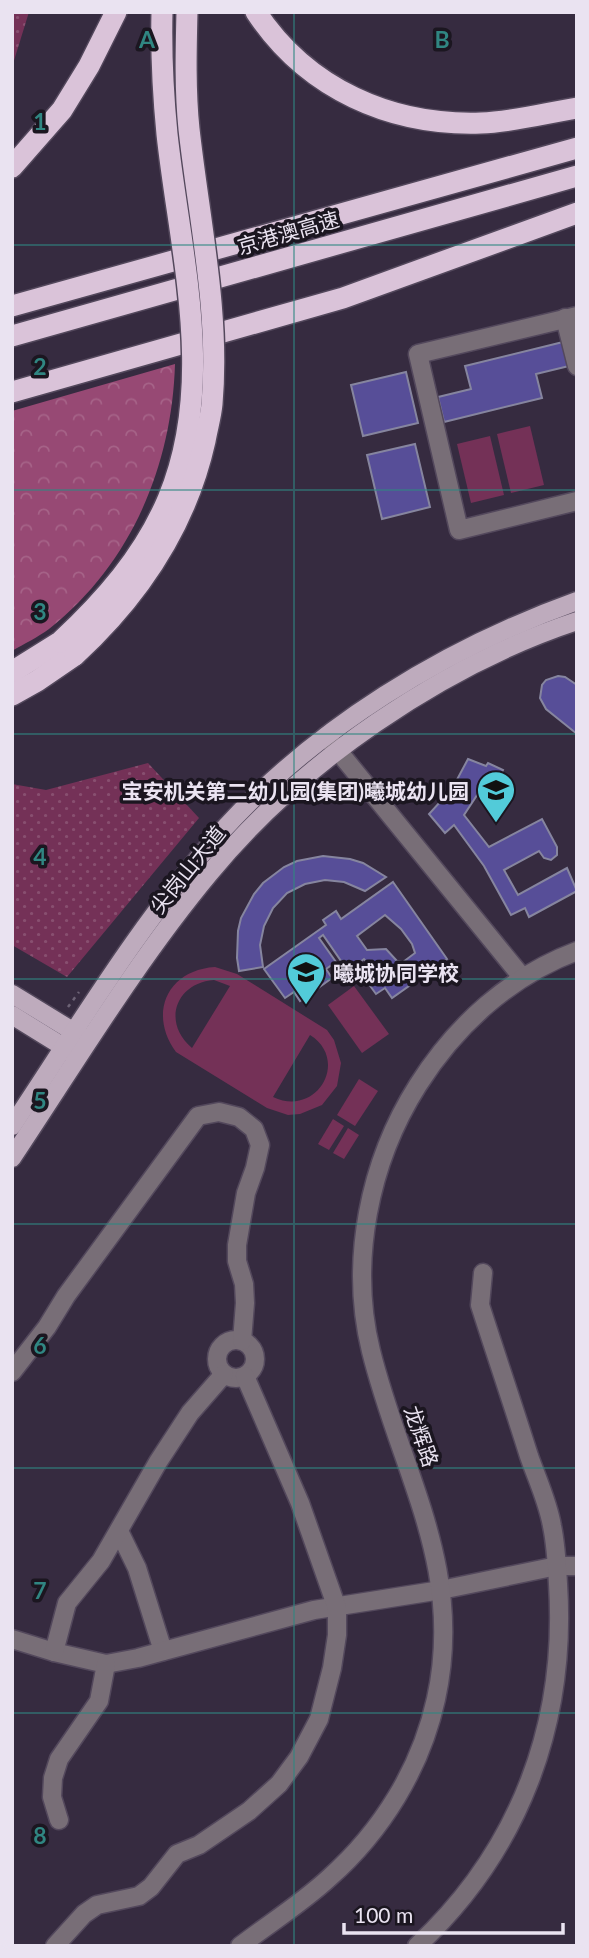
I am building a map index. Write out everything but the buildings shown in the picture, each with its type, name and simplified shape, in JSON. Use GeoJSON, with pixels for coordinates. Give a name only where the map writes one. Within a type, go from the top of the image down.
{"type":"FeatureCollection","features":[{"type":"Feature","properties":{"kind":"highway"},"geometry":{"type":"LineString","coordinates":[[12,167],[62,110],[89,66],[116,12]]}},
{"type":"Feature","properties":{"kind":"highway"},"geometry":{"type":"LineString","coordinates":[[12,695],[37,681],[68,649],[92,612],[122,577],[148,539],[168,499],[181,456],[192,404],[193,354],[186,268],[167,135],[161,64],[162,12]]}},
{"type":"Feature","properties":{"kind":"highway"},"geometry":{"type":"LineString","coordinates":[[12,672],[68,649],[107,625],[139,586],[167,542],[186,503],[200,461],[212,406],[214,355],[207,261],[189,128],[185,65],[187,12]]}},
{"type":"Feature","properties":{"kind":"highway"},"geometry":{"type":"LineString","coordinates":[[256,12],[293,57],[321,79],[359,100],[400,116],[437,122],[484,123],[577,108]]}},
{"type":"Feature","properties":{"kind":"highway","name":"京港澳高速"},"geometry":{"type":"LineString","coordinates":[[12,306],[577,148]]}},
{"type":"Feature","properties":{"kind":"highway","name":"京港澳高速"},"geometry":{"type":"LineString","coordinates":[[12,336],[577,176]]}},
{"type":"Feature","properties":{"kind":"highway"},"geometry":{"type":"LineString","coordinates":[[12,392],[343,298],[577,214]]}},
{"type":"Feature","properties":{"kind":"main road","name":"尖岗山大道"},"geometry":{"type":"LineString","coordinates":[[12,1158],[143,932],[221,832],[270,783],[327,736],[440,662],[489,636],[577,601]]}},
{"type":"Feature","properties":{"kind":"main road","name":"尖岗山大道"},"geometry":{"type":"LineString","coordinates":[[12,1125],[209,874],[280,798],[309,772],[393,713],[473,664],[530,638],[577,621]]}},
{"type":"Feature","properties":{"kind":"main road"},"geometry":{"type":"LineString","coordinates":[[12,994],[77,1044]]}},
{"type":"Feature","properties":{"kind":"main road"},"geometry":{"type":"LineString","coordinates":[[12,1015],[77,1044]]}},
{"type":"Feature","properties":{"kind":"street"},"geometry":{"type":"LineString","coordinates":[[577,366],[571,317],[418,354],[459,530],[577,501]]}},
{"type":"Feature","properties":{"kind":"street"},"geometry":{"type":"LineString","coordinates":[[327,736],[522,977]]}},
{"type":"Feature","properties":{"kind":"street","name":"龙辉路"},"geometry":{"type":"LineString","coordinates":[[240,1946],[328,1879],[359,1849],[385,1816],[407,1779],[424,1740],[436,1699],[443,1657],[444,1615],[441,1590],[430,1531],[370,1348],[364,1306],[363,1264],[367,1221],[375,1180],[389,1139],[408,1101],[430,1065],[457,1032],[488,1003],[522,977],[577,951]]}},
{"type":"Feature","properties":{"kind":"street"},"geometry":{"type":"LineString","coordinates":[[12,1372],[198,1116],[219,1112],[239,1117],[254,1129],[260,1145],[246,1193],[237,1245],[237,1261],[246,1303],[242,1341]]}},
{"type":"Feature","properties":{"kind":"street"},"geometry":{"type":"LineString","coordinates":[[417,1946],[466,1893],[499,1845],[526,1793],[545,1738],[557,1681],[561,1623],[552,1525],[480,1305],[483,1273]]}},
{"type":"Feature","properties":{"kind":"street"},"geometry":{"type":"LineString","coordinates":[[233,1340],[242,1341],[250,1346],[255,1355],[254,1366],[245,1376],[238,1378],[224,1374],[218,1363],[220,1349],[233,1340]]}},
{"type":"Feature","properties":{"kind":"street"},"geometry":{"type":"LineString","coordinates":[[54,1653],[67,1603],[100,1562],[190,1413],[224,1374]]}},
{"type":"Feature","properties":{"kind":"street"},"geometry":{"type":"LineString","coordinates":[[55,1946],[84,1914],[97,1905],[139,1896],[151,1887],[177,1854],[200,1845],[239,1818],[279,1784],[299,1757],[319,1719],[332,1668],[337,1635],[337,1608],[300,1503],[245,1376]]}},
{"type":"Feature","properties":{"kind":"street"},"geometry":{"type":"LineString","coordinates":[[119,1531],[136,1568],[163,1651]]}},
{"type":"Feature","properties":{"kind":"street"},"geometry":{"type":"LineString","coordinates":[[12,1639],[54,1653],[106,1664],[138,1658],[285,1617],[441,1590],[557,1566],[577,1566]]}},
{"type":"Feature","properties":{"kind":"street"},"geometry":{"type":"LineString","coordinates":[[59,1820],[52,1797],[53,1778],[60,1759],[99,1701],[106,1664]]}},
{"type":"Feature","properties":{"kind":"shaded area"},"geometry":{"type":"Polygon","coordinates":[[[12,12],[29,12],[12,67],[12,12]]]}},
{"type":"Feature","properties":{"kind":"shaded area"},"geometry":{"type":"Polygon","coordinates":[[[530,426],[544,485],[511,493],[497,434],[530,426]]]}},
{"type":"Feature","properties":{"kind":"shaded area"},"geometry":{"type":"Polygon","coordinates":[[[490,436],[504,495],[471,503],[457,444],[490,436]]]}},
{"type":"Feature","properties":{"kind":"shaded area"},"geometry":{"type":"Polygon","coordinates":[[[148,763],[199,818],[67,977],[12,945],[12,784],[46,790],[148,763]]]}},
{"type":"Feature","properties":{"kind":"shaded area"},"geometry":{"type":"Polygon","coordinates":[[[215,967],[237,974],[327,1030],[334,1040],[341,1063],[337,1086],[322,1105],[300,1114],[288,1115],[267,1108],[176,1052],[168,1038],[163,1009],[174,985],[198,970],[215,967]],[[214,980],[190,988],[177,1006],[177,1027],[192,1048],[230,986],[214,980]],[[310,1035],[273,1097],[289,1101],[303,1100],[315,1093],[323,1083],[327,1058],[322,1046],[310,1035]]]}},
{"type":"Feature","properties":{"kind":"shaded area"},"geometry":{"type":"Polygon","coordinates":[[[354,986],[389,1034],[362,1053],[328,1005],[354,986]]]}},
{"type":"Feature","properties":{"kind":"shaded area"},"geometry":{"type":"Polygon","coordinates":[[[359,1079],[378,1091],[355,1126],[337,1115],[359,1079]]]}},
{"type":"Feature","properties":{"kind":"shaded area"},"geometry":{"type":"Polygon","coordinates":[[[333,1119],[344,1126],[329,1150],[318,1144],[333,1119]]]}},
{"type":"Feature","properties":{"kind":"shaded area"},"geometry":{"type":"Polygon","coordinates":[[[348,1128],[359,1135],[344,1159],[333,1153],[348,1128]]]}},
{"type":"Feature","properties":{"kind":"green space"},"geometry":{"type":"Polygon","coordinates":[[[175,364],[166,439],[142,510],[124,543],[103,575],[78,603],[49,629],[12,651],[12,411],[175,364]]]}},
{"type":"Feature","properties":{"kind":"place","name":"宝安机关第二幼儿园(集团)曦城幼儿园"},"geometry":{"type":"Point","coordinates":[496,824]}},
{"type":"Feature","properties":{"kind":"place","name":"曦城协同学校"},"geometry":{"type":"Point","coordinates":[306,1006]}}]}
